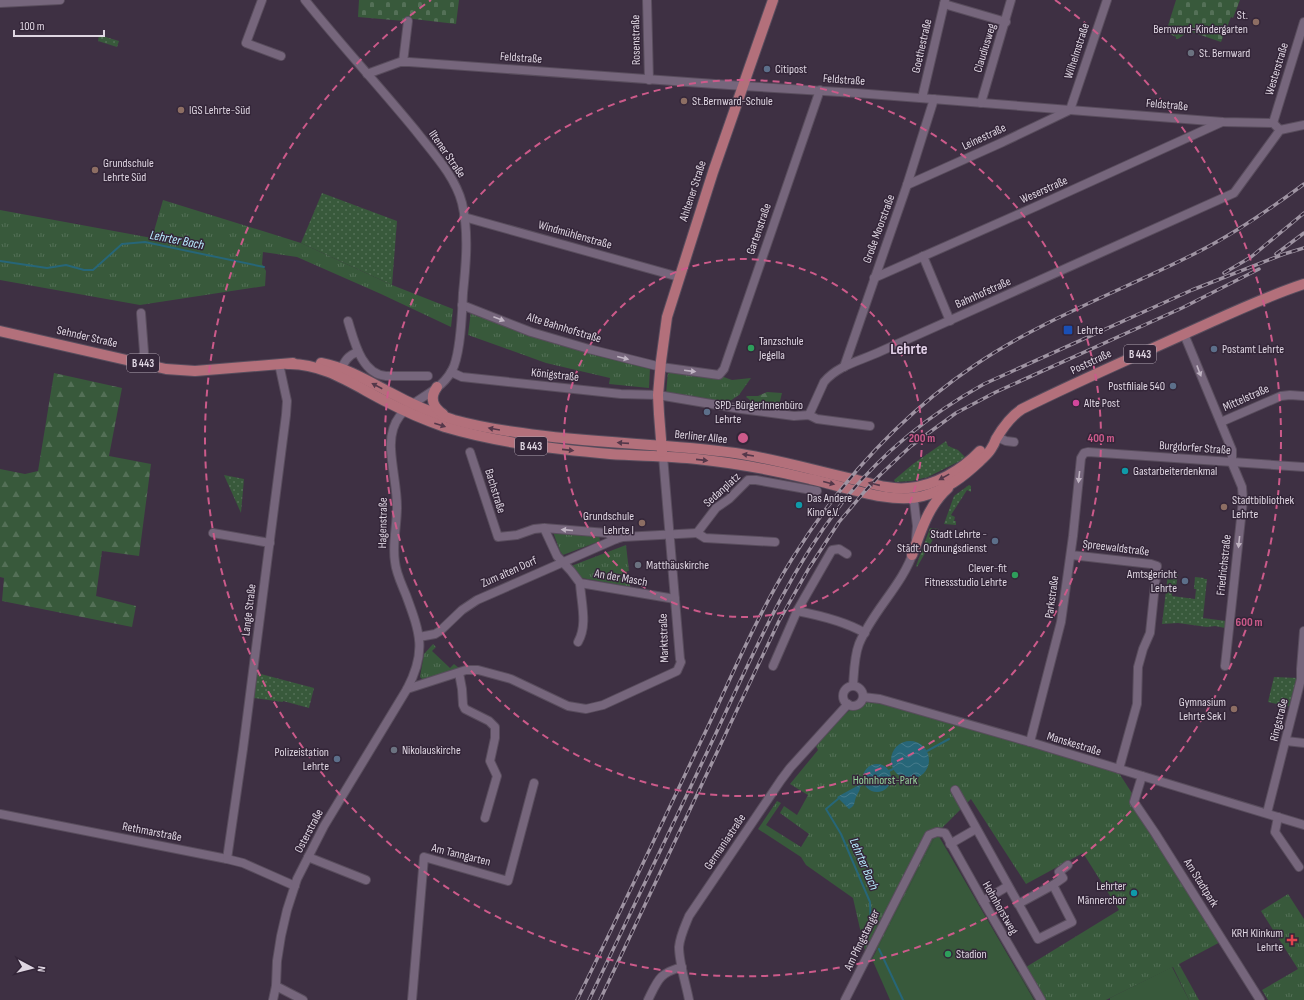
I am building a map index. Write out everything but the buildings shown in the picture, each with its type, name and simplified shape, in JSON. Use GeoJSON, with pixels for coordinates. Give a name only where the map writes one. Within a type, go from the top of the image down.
{"type":"FeatureCollection","features":[{"type":"Feature","properties":{"kind":"main road","name":"Ahltener Straße"},"geometry":{"type":"LineString","coordinates":[[658,394],[666,317],[713,172],[773,0]]}},
{"type":"Feature","properties":{"kind":"main road","name":"Poststraße"},"geometry":{"type":"LineString","coordinates":[[914,493],[934,492],[952,484],[968,472],[988,453],[997,436],[1008,421],[1015,413],[1022,409],[1184,334],[1262,300],[1304,284]]}},
{"type":"Feature","properties":{"kind":"main road","name":"Sehnder Straße"},"geometry":{"type":"LineString","coordinates":[[0,331],[166,369],[195,371],[304,362],[322,363],[408,407]]}},
{"type":"Feature","properties":{"kind":"main road"},"geometry":{"type":"LineString","coordinates":[[437,387],[432,398],[434,406],[438,411],[454,420]]}},
{"type":"Feature","properties":{"kind":"main road","name":"Marktstraße"},"geometry":{"type":"LineString","coordinates":[[658,394],[662,451]]}},
{"type":"Feature","properties":{"kind":"main road","name":"Berliner Allee"},"geometry":{"type":"LineString","coordinates":[[408,407],[490,428],[539,436],[662,451],[697,459],[761,468],[876,495],[898,498],[914,493],[947,476],[970,460],[997,436]]}},
{"type":"Feature","properties":{"kind":"main road","name":"Berliner Allee"},"geometry":{"type":"LineString","coordinates":[[408,407],[445,427],[498,440],[569,450],[662,451]]}},
{"type":"Feature","properties":{"kind":"main road"},"geometry":{"type":"LineString","coordinates":[[912,555],[930,510],[952,484]]}},
{"type":"Feature","properties":{"kind":"street"},"geometry":{"type":"LineString","coordinates":[[0,3],[60,0]]}},
{"type":"Feature","properties":{"kind":"street"},"geometry":{"type":"LineString","coordinates":[[262,0],[246,43],[281,56]]}},
{"type":"Feature","properties":{"kind":"street","name":"Iltener Straße"},"geometry":{"type":"LineString","coordinates":[[305,0],[434,154],[451,177],[458,190],[464,217],[466,248],[462,321],[454,365],[445,380],[408,407]]}},
{"type":"Feature","properties":{"kind":"street","name":"Rosenstraße"},"geometry":{"type":"LineString","coordinates":[[648,0],[649,80]]}},
{"type":"Feature","properties":{"kind":"street","name":"Claudiusweg"},"geometry":{"type":"LineString","coordinates":[[981,103],[1012,0]]}},
{"type":"Feature","properties":{"kind":"street","name":"Wilhelmstraße"},"geometry":{"type":"LineString","coordinates":[[1070,110],[1107,0]]}},
{"type":"Feature","properties":{"kind":"street"},"geometry":{"type":"LineString","coordinates":[[945,2],[1006,22]]}},
{"type":"Feature","properties":{"kind":"street","name":"Goethestraße"},"geometry":{"type":"LineString","coordinates":[[922,98],[945,2]]}},
{"type":"Feature","properties":{"kind":"street"},"geometry":{"type":"LineString","coordinates":[[403,62],[408,21]]}},
{"type":"Feature","properties":{"kind":"street","name":"Westerstraße"},"geometry":{"type":"LineString","coordinates":[[1273,123],[1304,22]]}},
{"type":"Feature","properties":{"kind":"street","name":"Feldstraße"},"geometry":{"type":"LineString","coordinates":[[367,74],[403,62],[649,80],[820,90],[1223,122],[1273,123]]}},
{"type":"Feature","properties":{"kind":"street","name":"Gartenstraße"},"geometry":{"type":"LineString","coordinates":[[720,375],[724,369],[820,90]]}},
{"type":"Feature","properties":{"kind":"street","name":"Große Moorstraße"},"geometry":{"type":"LineString","coordinates":[[844,367],[907,185],[934,99]]}},
{"type":"Feature","properties":{"kind":"street","name":"Leinestraße"},"geometry":{"type":"LineString","coordinates":[[907,185],[1070,110]]}},
{"type":"Feature","properties":{"kind":"street","name":"Weserstraße"},"geometry":{"type":"LineString","coordinates":[[874,278],[1223,122]]}},
{"type":"Feature","properties":{"kind":"street"},"geometry":{"type":"LineString","coordinates":[[1273,123],[1280,130],[1304,125]]}},
{"type":"Feature","properties":{"kind":"street","name":"Bahnhofstraße"},"geometry":{"type":"LineString","coordinates":[[809,415],[824,382],[827,378],[844,367],[1234,193],[1280,130]]}},
{"type":"Feature","properties":{"kind":"street","name":"Windmühlenstraße"},"geometry":{"type":"LineString","coordinates":[[464,217],[679,277]]}},
{"type":"Feature","properties":{"kind":"street"},"geometry":{"type":"LineString","coordinates":[[923,256],[950,321]]}},
{"type":"Feature","properties":{"kind":"street","name":"Alte Bahnhofstraße"},"geometry":{"type":"LineString","coordinates":[[462,305],[531,332],[589,349],[661,367],[720,375]]}},
{"type":"Feature","properties":{"kind":"street"},"geometry":{"type":"LineString","coordinates":[[141,313],[144,352],[142,363]]}},
{"type":"Feature","properties":{"kind":"street"},"geometry":{"type":"LineString","coordinates":[[348,321],[358,352],[370,369],[381,376],[428,376]]}},
{"type":"Feature","properties":{"kind":"street","name":"Friedrichstraße"},"geometry":{"type":"LineString","coordinates":[[1184,334],[1232,450],[1232,463],[1242,487],[1243,500],[1225,666]]}},
{"type":"Feature","properties":{"kind":"street"},"geometry":{"type":"LineString","coordinates":[[340,372],[347,358],[358,352]]}},
{"type":"Feature","properties":{"kind":"street","name":"Lange Straße"},"geometry":{"type":"LineString","coordinates":[[227,859],[243,749],[287,408],[284,364]]}},
{"type":"Feature","properties":{"kind":"street","name":"Königstraße"},"geometry":{"type":"LineString","coordinates":[[451,372],[462,377],[621,394],[658,394]]}},
{"type":"Feature","properties":{"kind":"street"},"geometry":{"type":"LineString","coordinates":[[658,394],[741,409],[794,416],[809,415],[817,419],[870,426]]}},
{"type":"Feature","properties":{"kind":"street","name":"Mittelstraße"},"geometry":{"type":"LineString","coordinates":[[1221,422],[1281,396],[1304,396]]}},
{"type":"Feature","properties":{"kind":"street","name":"Hagenstraße"},"geometry":{"type":"LineString","coordinates":[[407,689],[415,674],[420,646],[416,625],[395,563],[394,546],[397,506],[391,448],[394,426],[408,407]]}},
{"type":"Feature","properties":{"kind":"street"},"geometry":{"type":"LineString","coordinates":[[997,436],[1003,440],[1014,442]]}},
{"type":"Feature","properties":{"kind":"street","name":"Marktstraße"},"geometry":{"type":"LineString","coordinates":[[407,689],[466,670],[478,670],[511,679],[568,706],[586,710],[603,705],[677,671],[681,662],[662,451]]}},
{"type":"Feature","properties":{"kind":"street","name":"Bachstraße"},"geometry":{"type":"LineString","coordinates":[[470,452],[498,537],[517,535],[534,529],[544,528]]}},
{"type":"Feature","properties":{"kind":"street","name":"Burgdorfer Straße"},"geometry":{"type":"LineString","coordinates":[[1084,453],[1088,452],[1304,467]]}},
{"type":"Feature","properties":{"kind":"street","name":"Parkstraße"},"geometry":{"type":"LineString","coordinates":[[1030,742],[1061,622],[1071,555],[1081,458],[1084,453]]}},
{"type":"Feature","properties":{"kind":"street","name":"Sedanplatz"},"geometry":{"type":"LineString","coordinates":[[697,533],[716,508],[729,499],[748,480],[756,480],[817,492]]}},
{"type":"Feature","properties":{"kind":"street"},"geometry":{"type":"LineString","coordinates":[[853,686],[859,645],[904,572],[912,555],[916,533],[914,493]]}},
{"type":"Feature","properties":{"kind":"street"},"geometry":{"type":"LineString","coordinates":[[544,528],[607,533],[616,539],[623,537],[697,533],[705,538],[775,542]]}},
{"type":"Feature","properties":{"kind":"street","name":"An der Masch"},"geometry":{"type":"LineString","coordinates":[[544,528],[557,556],[580,583],[675,599]]}},
{"type":"Feature","properties":{"kind":"street"},"geometry":{"type":"LineString","coordinates":[[213,533],[270,543]]}},
{"type":"Feature","properties":{"kind":"street","name":"Zum alten Dorf"},"geometry":{"type":"LineString","coordinates":[[419,637],[435,634],[440,631],[462,610],[476,600],[616,539]]}},
{"type":"Feature","properties":{"kind":"street"},"geometry":{"type":"LineString","coordinates":[[773,666],[797,611],[832,550],[840,550],[847,554]]}},
{"type":"Feature","properties":{"kind":"street","name":"Spreewaldstraße"},"geometry":{"type":"LineString","coordinates":[[1071,555],[1151,564],[1157,566],[1150,633],[1143,649],[1138,667],[1137,704],[1119,769]]}},
{"type":"Feature","properties":{"kind":"street"},"geometry":{"type":"LineString","coordinates":[[578,642],[582,635],[583,627],[580,583]]}},
{"type":"Feature","properties":{"kind":"street"},"geometry":{"type":"LineString","coordinates":[[797,611],[809,613],[844,624],[865,633]]}},
{"type":"Feature","properties":{"kind":"street","name":"Ringstraße"},"geometry":{"type":"LineString","coordinates":[[1267,813],[1302,679],[1300,668],[1304,631]]}},
{"type":"Feature","properties":{"kind":"street"},"geometry":{"type":"LineString","coordinates":[[459,672],[463,705],[465,709],[490,721],[495,727],[495,738],[490,761],[497,776],[485,818]]}},
{"type":"Feature","properties":{"kind":"street"},"geometry":{"type":"LineString","coordinates":[[853,686],[860,689],[863,697],[861,702],[851,706],[844,700],[844,694],[847,689],[853,686]]}},
{"type":"Feature","properties":{"kind":"street","name":"Osterstraße"},"geometry":{"type":"LineString","coordinates":[[273,1000],[276,986],[277,961],[281,936],[295,886],[324,826],[407,689]]}},
{"type":"Feature","properties":{"kind":"street","name":"Manskestraße"},"geometry":{"type":"LineString","coordinates":[[863,697],[880,700],[1030,742],[1304,825]]}},
{"type":"Feature","properties":{"kind":"street","name":"Germaniastraße"},"geometry":{"type":"LineString","coordinates":[[689,1000],[679,947],[683,930],[689,916],[790,768],[848,704]]}},
{"type":"Feature","properties":{"kind":"street"},"geometry":{"type":"LineString","coordinates":[[1286,741],[1304,743]]}},
{"type":"Feature","properties":{"kind":"street","name":"Am Stadtpark"},"geometry":{"type":"LineString","coordinates":[[1142,776],[1134,802],[1260,1000]]}},
{"type":"Feature","properties":{"kind":"street","name":"Am Tanngarten"},"geometry":{"type":"LineString","coordinates":[[412,1000],[424,857],[508,881],[534,783]]}},
{"type":"Feature","properties":{"kind":"street"},"geometry":{"type":"LineString","coordinates":[[955,790],[1038,939],[1072,922],[1052,884]]}},
{"type":"Feature","properties":{"kind":"street","name":"Rethmarstraße"},"geometry":{"type":"LineString","coordinates":[[0,814],[227,859],[243,863],[295,886]]}},
{"type":"Feature","properties":{"kind":"street"},"geometry":{"type":"LineString","coordinates":[[1278,817],[1275,832],[1299,867]]}},
{"type":"Feature","properties":{"kind":"street"},"geometry":{"type":"LineString","coordinates":[[950,844],[976,829]]}},
{"type":"Feature","properties":{"kind":"street","name":"Hohnhorstweg"},"geometry":{"type":"LineString","coordinates":[[937,832],[945,833],[950,844],[985,900],[1041,1000]]}},
{"type":"Feature","properties":{"kind":"street","name":"Am Pfingstanger"},"geometry":{"type":"LineString","coordinates":[[845,1000],[929,835],[937,832]]}},
{"type":"Feature","properties":{"kind":"street"},"geometry":{"type":"LineString","coordinates":[[308,857],[366,880]]}},
{"type":"Feature","properties":{"kind":"street"},"geometry":{"type":"LineString","coordinates":[[1018,904],[1063,878],[1059,872],[1068,865]]}},
{"type":"Feature","properties":{"kind":"street"},"geometry":{"type":"LineString","coordinates":[[985,900],[1008,886]]}},
{"type":"Feature","properties":{"kind":"street"},"geometry":{"type":"LineString","coordinates":[[648,1000],[658,980],[663,974],[682,967]]}},
{"type":"Feature","properties":{"kind":"street"},"geometry":{"type":"LineString","coordinates":[[276,986],[303,1000]]}},
{"type":"Feature","properties":{"kind":"green space"},"geometry":{"type":"Polygon","coordinates":[[[359,0],[459,0],[456,24],[405,18],[404,21],[358,17],[359,0]]]}},
{"type":"Feature","properties":{"kind":"green space"},"geometry":{"type":"Polygon","coordinates":[[[1176,0],[1240,0],[1221,42],[1189,31],[1176,39],[1176,37],[1166,32],[1176,0]]]}},
{"type":"Feature","properties":{"kind":"green space"},"geometry":{"type":"Polygon","coordinates":[[[99,35],[119,41],[117,47],[98,41],[99,35]]]}},
{"type":"Feature","properties":{"kind":"green space"},"geometry":{"type":"Polygon","coordinates":[[[322,193],[397,221],[392,285],[301,243],[322,193]]]}},
{"type":"Feature","properties":{"kind":"green space"},"geometry":{"type":"Polygon","coordinates":[[[163,200],[301,243],[392,285],[453,309],[451,327],[297,257],[263,252],[262,264],[266,271],[265,286],[140,305],[0,280],[0,210],[152,238],[163,200]]]}},
{"type":"Feature","properties":{"kind":"green space"},"geometry":{"type":"Polygon","coordinates":[[[471,311],[650,368],[649,388],[609,384],[610,378],[546,363],[468,335],[471,311]]]}},
{"type":"Feature","properties":{"kind":"green space"},"geometry":{"type":"Polygon","coordinates":[[[668,371],[721,376],[732,380],[751,378],[739,395],[727,403],[666,394],[668,371]]]}},
{"type":"Feature","properties":{"kind":"green space"},"geometry":{"type":"Polygon","coordinates":[[[54,373],[122,388],[109,456],[151,464],[139,556],[102,551],[96,596],[136,606],[132,627],[2,601],[4,578],[0,577],[0,469],[25,474],[38,471],[54,373]]]}},
{"type":"Feature","properties":{"kind":"green space"},"geometry":{"type":"Polygon","coordinates":[[[767,392],[782,393],[778,409],[751,406],[750,400],[746,397],[758,396],[767,392]]]}},
{"type":"Feature","properties":{"kind":"green space"},"geometry":{"type":"Polygon","coordinates":[[[946,441],[948,446],[958,450],[966,458],[928,477],[912,481],[895,482],[894,480],[913,464],[946,441]]]}},
{"type":"Feature","properties":{"kind":"green space"},"geometry":{"type":"Polygon","coordinates":[[[224,475],[244,479],[241,513],[224,475]]]}},
{"type":"Feature","properties":{"kind":"green space"},"geometry":{"type":"Polygon","coordinates":[[[969,485],[971,486],[971,492],[967,490],[951,515],[955,517],[954,521],[956,521],[956,525],[944,524],[954,496],[969,485]]]}},
{"type":"Feature","properties":{"kind":"green space"},"geometry":{"type":"Polygon","coordinates":[[[930,528],[939,529],[917,567],[916,566],[930,528]]]}},
{"type":"Feature","properties":{"kind":"green space"},"geometry":{"type":"Polygon","coordinates":[[[553,532],[599,535],[600,541],[563,555],[553,532]]]}},
{"type":"Feature","properties":{"kind":"green space"},"geometry":{"type":"Polygon","coordinates":[[[626,545],[629,571],[627,571],[628,582],[630,582],[630,587],[582,578],[571,566],[626,545]]]}},
{"type":"Feature","properties":{"kind":"green space"},"geometry":{"type":"Polygon","coordinates":[[[1168,574],[1178,575],[1176,586],[1173,586],[1172,596],[1195,599],[1195,577],[1207,579],[1203,618],[1226,621],[1225,628],[1178,623],[1162,624],[1168,574]]]}},
{"type":"Feature","properties":{"kind":"green space"},"geometry":{"type":"Polygon","coordinates":[[[433,644],[436,647],[432,651],[450,668],[454,664],[460,669],[423,680],[420,677],[424,654],[433,644]]]}},
{"type":"Feature","properties":{"kind":"green space"},"geometry":{"type":"Polygon","coordinates":[[[257,673],[314,688],[309,708],[283,701],[254,698],[257,673]]]}},
{"type":"Feature","properties":{"kind":"green space"},"geometry":{"type":"Polygon","coordinates":[[[1274,677],[1298,678],[1291,707],[1268,702],[1274,677]]]}},
{"type":"Feature","properties":{"kind":"green space","name":"Hohnhorst-Park"},"geometry":{"type":"Polygon","coordinates":[[[867,699],[1117,770],[1226,939],[1179,964],[1199,1000],[1189,1000],[1173,967],[1106,1000],[1035,1000],[1018,972],[1119,910],[1083,853],[1026,884],[971,799],[937,833],[877,950],[865,951],[853,898],[806,865],[801,857],[758,829],[777,801],[781,803],[766,825],[801,847],[809,834],[780,813],[784,806],[797,815],[808,795],[790,784],[818,750],[816,746],[836,722],[851,709],[860,708],[867,699]]]}},
{"type":"Feature","properties":{"kind":"green space","name":"Stadion"},"geometry":{"type":"Polygon","coordinates":[[[937,833],[1034,1000],[890,1000],[872,959],[937,833]]]}},
{"type":"Feature","properties":{"kind":"green space","name":"KRH Klinkum Lehrte"},"geometry":{"type":"Polygon","coordinates":[[[1288,894],[1304,919],[1304,1000],[1268,1000],[1262,990],[1298,969],[1261,911],[1288,894]]]}},
{"type":"Feature","properties":{"kind":"green space"},"geometry":{"type":"Polygon","coordinates":[[[1172,967],[1189,1000],[1110,1000],[1110,998],[1172,967]]]}},
{"type":"Feature","properties":{"kind":"water"},"geometry":{"type":"Polygon","coordinates":[[[906,741],[914,741],[924,746],[928,753],[928,767],[924,774],[914,779],[906,779],[896,774],[894,771],[891,764],[891,756],[896,746],[899,744],[906,741]]]}},
{"type":"Feature","properties":{"kind":"water"},"geometry":{"type":"Polygon","coordinates":[[[877,764],[887,768],[891,778],[887,788],[877,792],[867,788],[863,778],[867,768],[877,764]]]}},
{"type":"Feature","properties":{"kind":"water"},"geometry":{"type":"Polygon","coordinates":[[[859,785],[860,789],[854,804],[849,809],[837,797],[859,785]]]}},
{"type":"Feature","properties":{"kind":"waterway","name":"Lehrter Bach"},"geometry":{"type":"LineString","coordinates":[[0,261],[47,268],[66,265],[84,270],[93,270],[122,244],[145,242],[264,267]]}},
{"type":"Feature","properties":{"kind":"waterway"},"geometry":{"type":"LineString","coordinates":[[927,751],[949,739]]}},
{"type":"Feature","properties":{"kind":"waterway"},"geometry":{"type":"LineString","coordinates":[[889,771],[893,769]]}},
{"type":"Feature","properties":{"kind":"waterway"},"geometry":{"type":"LineString","coordinates":[[860,786],[864,783]]}},
{"type":"Feature","properties":{"kind":"waterway","name":"Lehrter Bach"},"geometry":{"type":"LineString","coordinates":[[838,799],[826,809],[841,834],[870,902],[871,929]]}},
{"type":"Feature","properties":{"kind":"waterway","name":"Lehrter Bach"},"geometry":{"type":"LineString","coordinates":[[879,949],[903,1000]]}},
{"type":"Feature","properties":{"kind":"railway"},"geometry":{"type":"LineString","coordinates":[[577,1000],[767,602],[810,531],[851,477],[873,452],[922,406],[975,365],[1028,333],[1055,319],[1166,268],[1223,239],[1304,184]]}},
{"type":"Feature","properties":{"kind":"railway"},"geometry":{"type":"LineString","coordinates":[[1224,273],[1251,257],[1304,213]]}},
{"type":"Feature","properties":{"kind":"railway"},"geometry":{"type":"LineString","coordinates":[[1276,254],[1304,233]]}},
{"type":"Feature","properties":{"kind":"railway"},"geometry":{"type":"LineString","coordinates":[[589,1000],[771,618],[805,556],[825,526],[846,498],[876,464],[928,420],[946,407],[984,384],[1192,290],[1284,254],[1304,248]]}},
{"type":"Feature","properties":{"kind":"railway"},"geometry":{"type":"LineString","coordinates":[[600,1000],[779,621],[809,568],[839,522],[865,491],[911,446],[956,413],[996,392],[1182,308],[1259,269]]}},
{"type":"Feature","properties":{"kind":"place","name":"St. Bernward-Kindergarten"},"geometry":{"type":"Point","coordinates":[1256,22]}},
{"type":"Feature","properties":{"kind":"place","name":"St. Bernward"},"geometry":{"type":"Point","coordinates":[1191,53]}},
{"type":"Feature","properties":{"kind":"place","name":"Citipost"},"geometry":{"type":"Point","coordinates":[767,69]}},
{"type":"Feature","properties":{"kind":"place","name":"St.Bernward-Schule"},"geometry":{"type":"Point","coordinates":[684,101]}},
{"type":"Feature","properties":{"kind":"place","name":"IGS Lehrte-Süd"},"geometry":{"type":"Point","coordinates":[181,110]}},
{"type":"Feature","properties":{"kind":"place","name":"Grundschule Lehrte Süd"},"geometry":{"type":"Point","coordinates":[95,170]}},
{"type":"Feature","properties":{"kind":"place","name":"Lehrte"},"geometry":{"type":"Point","coordinates":[1068,330]}},
{"type":"Feature","properties":{"kind":"place","name":"Tanzschule Jegella"},"geometry":{"type":"Point","coordinates":[751,348]}},
{"type":"Feature","properties":{"kind":"place","name":"Postamt Lehrte"},"geometry":{"type":"Point","coordinates":[1214,349]}},
{"type":"Feature","properties":{"kind":"place","name":"Postfiliale 540"},"geometry":{"type":"Point","coordinates":[1173,386]}},
{"type":"Feature","properties":{"kind":"place","name":"Alte Post"},"geometry":{"type":"Point","coordinates":[1076,403]}},
{"type":"Feature","properties":{"kind":"place","name":"SPD-BürgerInnenbüro Lehrte"},"geometry":{"type":"Point","coordinates":[707,412]}},
{"type":"Feature","properties":{"kind":"place","name":"Gastarbeiterdenkmal"},"geometry":{"type":"Point","coordinates":[1125,471]}},
{"type":"Feature","properties":{"kind":"place","name":"Das Andere Kino e.V."},"geometry":{"type":"Point","coordinates":[799,505]}},
{"type":"Feature","properties":{"kind":"place","name":"Stadtbibliothek Lehrte"},"geometry":{"type":"Point","coordinates":[1224,507]}},
{"type":"Feature","properties":{"kind":"place","name":"Grundschule Lehrte I"},"geometry":{"type":"Point","coordinates":[642,523]}},
{"type":"Feature","properties":{"kind":"place","name":"Stadt Lehrte - Städt. Ordnungsdienst"},"geometry":{"type":"Point","coordinates":[995,541]}},
{"type":"Feature","properties":{"kind":"place","name":"Matthäuskirche"},"geometry":{"type":"Point","coordinates":[638,565]}},
{"type":"Feature","properties":{"kind":"place","name":"Clever-fit Fitnessstudio Lehrte"},"geometry":{"type":"Point","coordinates":[1015,575]}},
{"type":"Feature","properties":{"kind":"place","name":"Amtsgericht Lehrte"},"geometry":{"type":"Point","coordinates":[1185,581]}},
{"type":"Feature","properties":{"kind":"place","name":"Gymnasium Lehrte Sek I"},"geometry":{"type":"Point","coordinates":[1234,709]}},
{"type":"Feature","properties":{"kind":"place","name":"Nikolauskirche"},"geometry":{"type":"Point","coordinates":[394,750]}},
{"type":"Feature","properties":{"kind":"place","name":"Polizeistation Lehrte"},"geometry":{"type":"Point","coordinates":[337,759]}},
{"type":"Feature","properties":{"kind":"place","name":"Lehrter Männerchor"},"geometry":{"type":"Point","coordinates":[1134,893]}},
{"type":"Feature","properties":{"kind":"place","name":"KRH Klinkum Lehrte"},"geometry":{"type":"Point","coordinates":[1292,940]}},
{"type":"Feature","properties":{"kind":"place","name":"Stadion"},"geometry":{"type":"Point","coordinates":[948,954]}},
{"type":"Feature","properties":{"kind":"district","name":"Lehrte"},"geometry":{"type":"Point","coordinates":[909,349]}}]}
